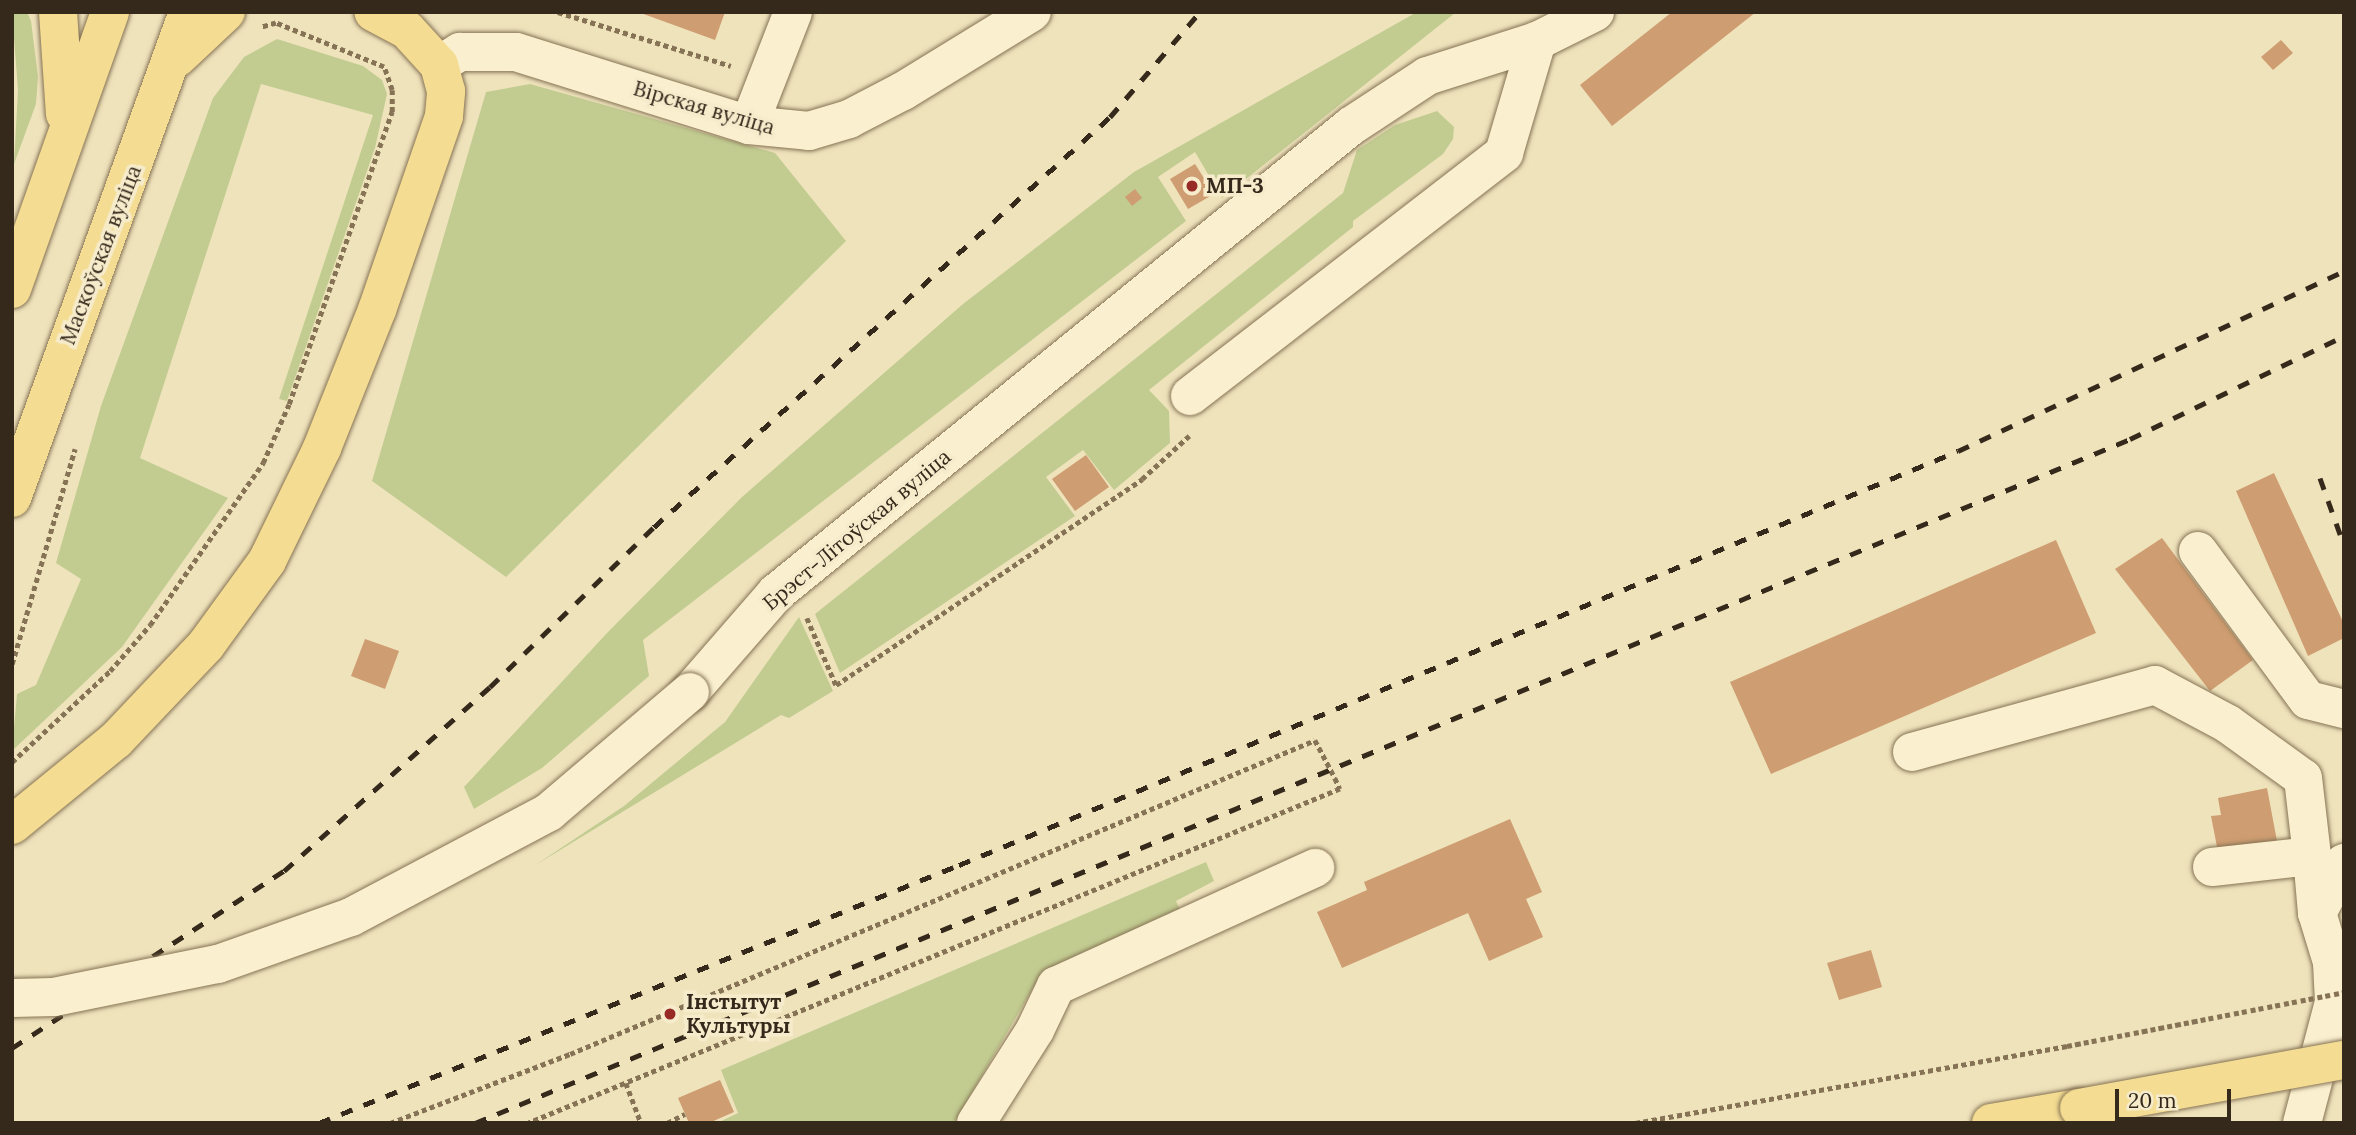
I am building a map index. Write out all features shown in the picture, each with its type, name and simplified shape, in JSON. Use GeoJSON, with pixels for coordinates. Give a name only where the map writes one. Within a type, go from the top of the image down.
{"type":"FeatureCollection","features":[{"type":"Feature","properties":{"kind":"main road"},"geometry":{"type":"LineString","coordinates":[[58,12],[65,68],[65,141]]}},
{"type":"Feature","properties":{"kind":"main road"},"geometry":{"type":"LineString","coordinates":[[12,289],[110,12]]}},
{"type":"Feature","properties":{"kind":"main road","name":"Маскоўская вуліца"},"geometry":{"type":"LineString","coordinates":[[12,498],[43,406],[188,12]]}},
{"type":"Feature","properties":{"kind":"main road"},"geometry":{"type":"LineString","coordinates":[[170,64],[226,12]]}},
{"type":"Feature","properties":{"kind":"main road"},"geometry":{"type":"LineString","coordinates":[[12,825],[116,740],[205,645],[267,561],[322,448],[427,172],[444,116],[446,91],[439,65],[407,30],[373,12]]}},
{"type":"Feature","properties":{"kind":"main road"},"geometry":{"type":"LineString","coordinates":[[1991,1123],[2344,1060]]}},
{"type":"Feature","properties":{"kind":"street"},"geometry":{"type":"LineString","coordinates":[[750,125],[793,12]]}},
{"type":"Feature","properties":{"kind":"street","name":"Вірская вуліца"},"geometry":{"type":"LineString","coordinates":[[439,65],[460,52],[516,52],[750,125],[809,131],[849,119],[1032,12]]}},
{"type":"Feature","properties":{"kind":"street","name":"Брэст-Літоўская вуліца"},"geometry":{"type":"LineString","coordinates":[[12,998],[54,997],[218,964],[351,917],[549,812],[690,692],[776,593],[1350,126],[1427,76],[1537,41],[1591,13]]}},
{"type":"Feature","properties":{"kind":"street"},"geometry":{"type":"LineString","coordinates":[[1190,396],[1504,153],[1537,41]]}},
{"type":"Feature","properties":{"kind":"street"},"geometry":{"type":"LineString","coordinates":[[2198,551],[2308,700],[2344,709]]}},
{"type":"Feature","properties":{"kind":"street"},"geometry":{"type":"LineString","coordinates":[[1912,752],[2155,685],[2228,724],[2302,778],[2328,859],[2317,913],[2332,962],[2334,1002],[2302,1123]]}},
{"type":"Feature","properties":{"kind":"street"},"geometry":{"type":"LineString","coordinates":[[2212,867],[2328,859]]}},
{"type":"Feature","properties":{"kind":"street"},"geometry":{"type":"LineString","coordinates":[[976,1123],[1035,1030],[1056,986],[1315,868]]}},
{"type":"Feature","properties":{"kind":"path"},"geometry":{"type":"LineString","coordinates":[[558,12],[769,77]]}},
{"type":"Feature","properties":{"kind":"path"},"geometry":{"type":"LineString","coordinates":[[12,762],[110,671],[150,625],[264,463],[289,404],[391,112],[392,90],[384,67],[368,57],[276,23]]}},
{"type":"Feature","properties":{"kind":"path"},"geometry":{"type":"LineString","coordinates":[[803,607],[836,685],[1142,479],[1194,431],[1190,396]]}},
{"type":"Feature","properties":{"kind":"path"},"geometry":{"type":"LineString","coordinates":[[12,663],[77,441]]}},
{"type":"Feature","properties":{"kind":"path"},"geometry":{"type":"LineString","coordinates":[[390,1123],[570,1054],[1315,740],[1340,789],[529,1123]]}},
{"type":"Feature","properties":{"kind":"path"},"geometry":{"type":"LineString","coordinates":[[1635,1123],[2067,1046],[2344,992]]}},
{"type":"Feature","properties":{"kind":"path"},"geometry":{"type":"LineString","coordinates":[[626,1083],[641,1123]]}},
{"type":"Feature","properties":{"kind":"path"},"geometry":{"type":"LineString","coordinates":[[667,1123],[685,1114]]}},
{"type":"Feature","properties":{"kind":"green space"},"geometry":{"type":"Polygon","coordinates":[[[12,12],[27,12],[31,21],[38,77],[36,104],[14,164],[18,90],[12,12]]]}},
{"type":"Feature","properties":{"kind":"green space"},"geometry":{"type":"Polygon","coordinates":[[[1417,12],[1455,13],[1222,198],[1195,152],[1158,177],[1186,221],[643,640],[649,676],[542,768],[474,809],[464,787],[608,632],[742,497],[963,304],[1134,172],[1417,12]]]}},
{"type":"Feature","properties":{"kind":"green space"},"geometry":{"type":"Polygon","coordinates":[[[277,39],[363,66],[382,80],[387,94],[375,148],[287,401],[279,399],[373,115],[261,84],[140,458],[228,498],[122,647],[12,751],[17,694],[36,685],[81,579],[56,563],[101,406],[213,98],[244,57],[277,39]]]}},
{"type":"Feature","properties":{"kind":"green space"},"geometry":{"type":"Polygon","coordinates":[[[530,84],[775,153],[846,241],[506,577],[372,481],[486,92],[530,84]]]}},
{"type":"Feature","properties":{"kind":"green space"},"geometry":{"type":"Polygon","coordinates":[[[1437,111],[1454,127],[1453,139],[1443,154],[1353,221],[1353,227],[1149,390],[1169,411],[1170,443],[1114,490],[1083,450],[1046,477],[1075,516],[840,673],[815,614],[1343,193],[1357,150],[1395,125],[1437,111]]]}},
{"type":"Feature","properties":{"kind":"green space"},"geometry":{"type":"Polygon","coordinates":[[[799,617],[833,691],[789,718],[781,715],[534,866],[624,806],[725,722],[799,617]]]}},
{"type":"Feature","properties":{"kind":"green space"},"geometry":{"type":"Polygon","coordinates":[[[1206,862],[1214,881],[1176,901],[1181,912],[1042,973],[954,1123],[717,1123],[738,1113],[721,1070],[1206,862]]]}},
{"type":"Feature","properties":{"kind":"building"},"geometry":{"type":"Polygon","coordinates":[[[638,12],[725,12],[715,40],[638,12]]]}},
{"type":"Feature","properties":{"kind":"building"},"geometry":{"type":"Polygon","coordinates":[[[1672,12],[1756,12],[1612,126],[1580,85],[1672,12]]]}},
{"type":"Feature","properties":{"kind":"building"},"geometry":{"type":"Polygon","coordinates":[[[2281,40],[2293,53],[2273,70],[2261,57],[2281,40]]]}},
{"type":"Feature","properties":{"kind":"building","name":"МП-3"},"geometry":{"type":"Polygon","coordinates":[[[1195,164],[1214,194],[1188,209],[1170,179],[1195,164]]]}},
{"type":"Feature","properties":{"kind":"building"},"geometry":{"type":"Polygon","coordinates":[[[1135,189],[1142,198],[1132,206],[1125,197],[1135,189]]]}},
{"type":"Feature","properties":{"kind":"building"},"geometry":{"type":"Polygon","coordinates":[[[1086,455],[1109,487],[1075,511],[1052,479],[1086,455]]]}},
{"type":"Feature","properties":{"kind":"building"},"geometry":{"type":"Polygon","coordinates":[[[2274,473],[2344,624],[2344,638],[2308,656],[2236,491],[2274,473]]]}},
{"type":"Feature","properties":{"kind":"building"},"geometry":{"type":"Polygon","coordinates":[[[2162,538],[2253,660],[2210,691],[2115,569],[2162,538]]]}},
{"type":"Feature","properties":{"kind":"building"},"geometry":{"type":"Polygon","coordinates":[[[2056,540],[2096,633],[1771,774],[1730,682],[2056,540]]]}},
{"type":"Feature","properties":{"kind":"building"},"geometry":{"type":"Polygon","coordinates":[[[365,639],[399,651],[385,689],[351,676],[365,639]]]}},
{"type":"Feature","properties":{"kind":"building"},"geometry":{"type":"Polygon","coordinates":[[[2267,788],[2277,841],[2218,852],[2211,816],[2221,815],[2218,798],[2267,788]]]}},
{"type":"Feature","properties":{"kind":"building"},"geometry":{"type":"Polygon","coordinates":[[[1510,819],[1542,892],[1526,899],[1543,937],[1489,961],[1468,913],[1342,968],[1317,912],[1367,890],[1364,882],[1510,819]]]}},
{"type":"Feature","properties":{"kind":"building"},"geometry":{"type":"Polygon","coordinates":[[[1871,950],[1882,987],[1839,1000],[1827,963],[1871,950]]]}},
{"type":"Feature","properties":{"kind":"building"},"geometry":{"type":"Polygon","coordinates":[[[720,1080],[734,1112],[709,1123],[689,1123],[678,1098],[720,1080]]]}},
{"type":"Feature","properties":{"kind":"railway"},"geometry":{"type":"LineString","coordinates":[[12,1048],[284,871],[490,687],[654,527],[1110,117],[1200,12]]}},
{"type":"Feature","properties":{"kind":"railway"},"geometry":{"type":"LineString","coordinates":[[319,1123],[959,865],[1958,451],[2344,271]]}},
{"type":"Feature","properties":{"kind":"railway"},"geometry":{"type":"LineString","coordinates":[[475,1123],[2130,439],[2344,336]]}},
{"type":"Feature","properties":{"kind":"railway"},"geometry":{"type":"LineString","coordinates":[[2320,478],[2344,545]]}},
{"type":"Feature","properties":{"kind":"place","name":"МП-3"},"geometry":{"type":"Point","coordinates":[1192,186]}},
{"type":"Feature","properties":{"kind":"place","name":"Інстытут Культуры"},"geometry":{"type":"Point","coordinates":[670,1014]}}]}
